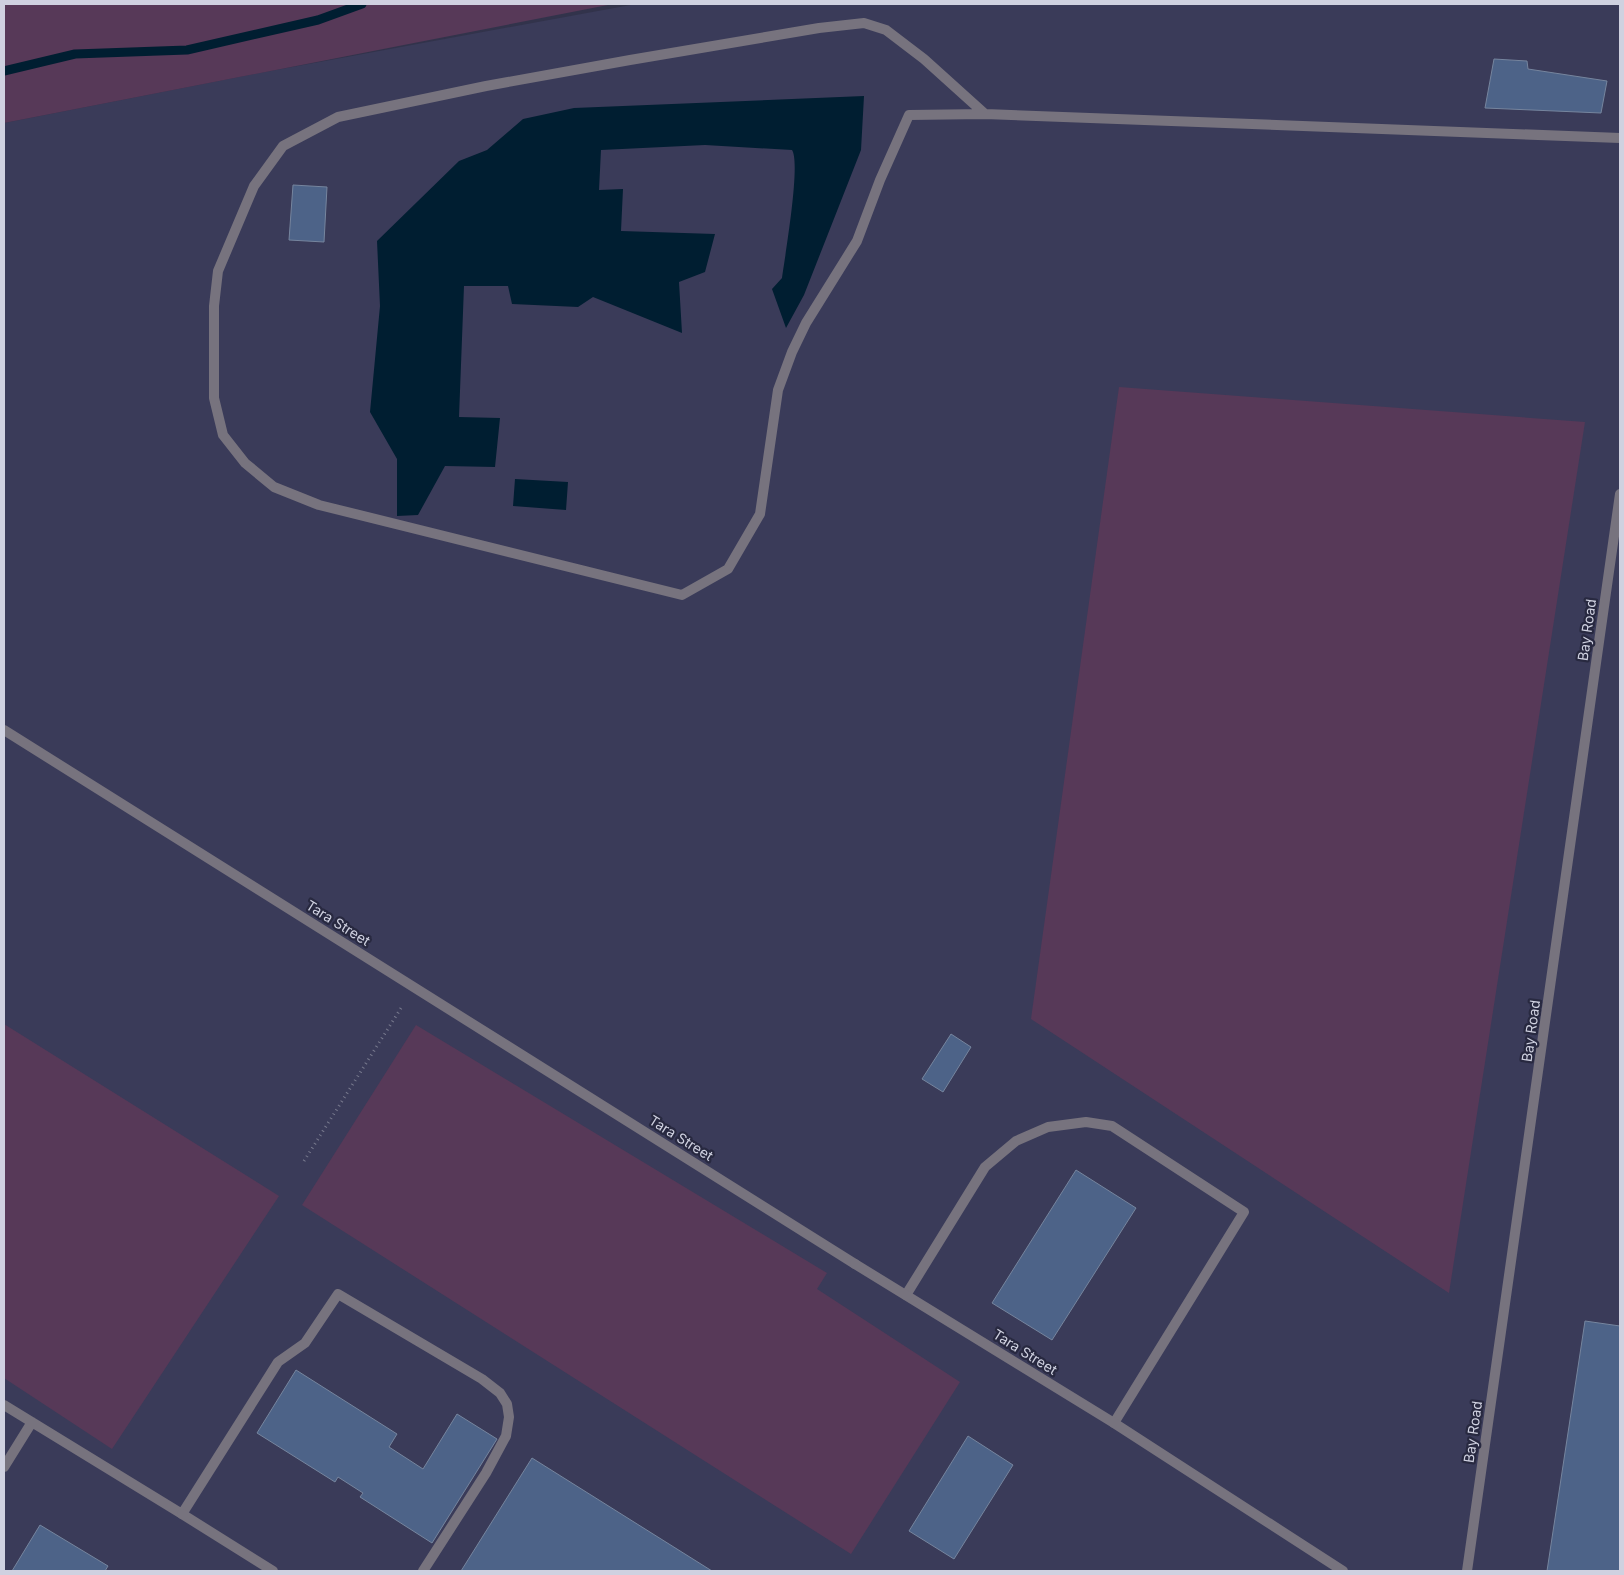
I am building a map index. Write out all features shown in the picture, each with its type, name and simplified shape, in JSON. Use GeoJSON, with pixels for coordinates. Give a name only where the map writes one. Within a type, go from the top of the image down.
{"type":"FeatureCollection","features":[{"type":"Feature","properties":{"kind":"street"},"geometry":{"type":"LineString","coordinates":[[985,114],[924,59],[886,30],[864,23],[819,28],[630,60],[338,116],[283,146],[254,186],[218,271],[214,306],[214,398],[223,435],[245,463],[274,487],[319,505],[682,595],[728,569],[760,514],[778,390],[792,352],[806,323],[857,240],[880,180],[909,115],[985,114],[1620,138]]}},
{"type":"Feature","properties":{"kind":"street","name":"Bay Road"},"geometry":{"type":"LineString","coordinates":[[1466,1571],[1620,494]]}},
{"type":"Feature","properties":{"kind":"street","name":"Tara Street"},"geometry":{"type":"LineString","coordinates":[[4,730],[855,1264],[1114,1423],[1343,1571]]}},
{"type":"Feature","properties":{"kind":"street"},"geometry":{"type":"LineString","coordinates":[[906,1295],[985,1167],[1016,1141],[1048,1127],[1079,1122],[1099,1122],[1124,1133],[1244,1212],[1114,1423]]}},
{"type":"Feature","properties":{"kind":"street"},"geometry":{"type":"LineString","coordinates":[[182,1514],[278,1362],[305,1343],[338,1294],[482,1379],[500,1393],[507,1404],[509,1417],[502,1447],[423,1571]]}},
{"type":"Feature","properties":{"kind":"street"},"geometry":{"type":"LineString","coordinates":[[4,1405],[273,1571]]}},
{"type":"Feature","properties":{"kind":"street"},"geometry":{"type":"LineString","coordinates":[[4,1467],[32,1422]]}},
{"type":"Feature","properties":{"kind":"path"},"geometry":{"type":"LineString","coordinates":[[304,1161],[414,987]]}},
{"type":"Feature","properties":{"kind":"shaded area"},"geometry":{"type":"Polygon","coordinates":[[[4,4],[613,4],[4,123],[4,4]]]}},
{"type":"Feature","properties":{"kind":"shaded area"},"geometry":{"type":"Polygon","coordinates":[[[636,4],[1620,4],[1620,1571],[4,1571],[4,123],[254,74],[636,4]]]}},
{"type":"Feature","properties":{"kind":"shaded area"},"geometry":{"type":"Polygon","coordinates":[[[864,96],[861,150],[804,295],[786,328],[772,289],[782,278],[792,211],[795,172],[792,150],[705,145],[601,150],[599,190],[623,189],[621,231],[715,234],[705,272],[679,282],[682,333],[593,297],[578,307],[512,304],[508,286],[464,286],[459,417],[500,418],[495,467],[445,466],[418,515],[397,516],[397,459],[370,412],[380,306],[377,241],[459,161],[487,150],[523,119],[574,108],[864,96]]]}},
{"type":"Feature","properties":{"kind":"shaded area"},"geometry":{"type":"Polygon","coordinates":[[[1119,387],[1585,422],[1449,1293],[1031,1019],[1119,387]]]}},
{"type":"Feature","properties":{"kind":"shaded area"},"geometry":{"type":"Polygon","coordinates":[[[515,479],[568,482],[566,510],[513,506],[515,479]]]}},
{"type":"Feature","properties":{"kind":"shaded area"},"geometry":{"type":"Polygon","coordinates":[[[4,1024],[279,1196],[112,1449],[4,1378],[4,1024]]]}},
{"type":"Feature","properties":{"kind":"shaded area"},"geometry":{"type":"Polygon","coordinates":[[[416,1025],[827,1273],[817,1289],[960,1382],[851,1554],[302,1205],[416,1025]]]}},
{"type":"Feature","properties":{"kind":"building"},"geometry":{"type":"Polygon","coordinates":[[[1494,59],[1527,61],[1528,69],[1607,81],[1601,113],[1485,108],[1494,59]]]}},
{"type":"Feature","properties":{"kind":"building"},"geometry":{"type":"Polygon","coordinates":[[[293,185],[327,187],[324,242],[289,240],[293,185]]]}},
{"type":"Feature","properties":{"kind":"building"},"geometry":{"type":"Polygon","coordinates":[[[951,1034],[971,1047],[943,1092],[922,1079],[951,1034]]]}},
{"type":"Feature","properties":{"kind":"building"},"geometry":{"type":"Polygon","coordinates":[[[1076,1170],[1136,1208],[1052,1340],[992,1303],[1076,1170]]]}},
{"type":"Feature","properties":{"kind":"building"},"geometry":{"type":"Polygon","coordinates":[[[1585,1321],[1620,1326],[1620,1571],[1547,1571],[1585,1321]]]}},
{"type":"Feature","properties":{"kind":"building"},"geometry":{"type":"Polygon","coordinates":[[[296,1370],[397,1434],[389,1447],[423,1469],[457,1414],[497,1439],[432,1543],[360,1497],[363,1493],[338,1477],[335,1482],[257,1433],[296,1370]]]}},
{"type":"Feature","properties":{"kind":"building"},"geometry":{"type":"Polygon","coordinates":[[[968,1436],[1013,1465],[954,1559],[909,1531],[968,1436]]]}},
{"type":"Feature","properties":{"kind":"building"},"geometry":{"type":"Polygon","coordinates":[[[532,1458],[712,1571],[461,1571],[532,1458]]]}},
{"type":"Feature","properties":{"kind":"building"},"geometry":{"type":"Polygon","coordinates":[[[40,1525],[108,1566],[105,1571],[12,1571],[40,1525]]]}},
{"type":"Feature","properties":{"kind":"waterway"},"geometry":{"type":"LineString","coordinates":[[4,71],[75,54],[187,50],[318,20],[362,4]]}}]}
